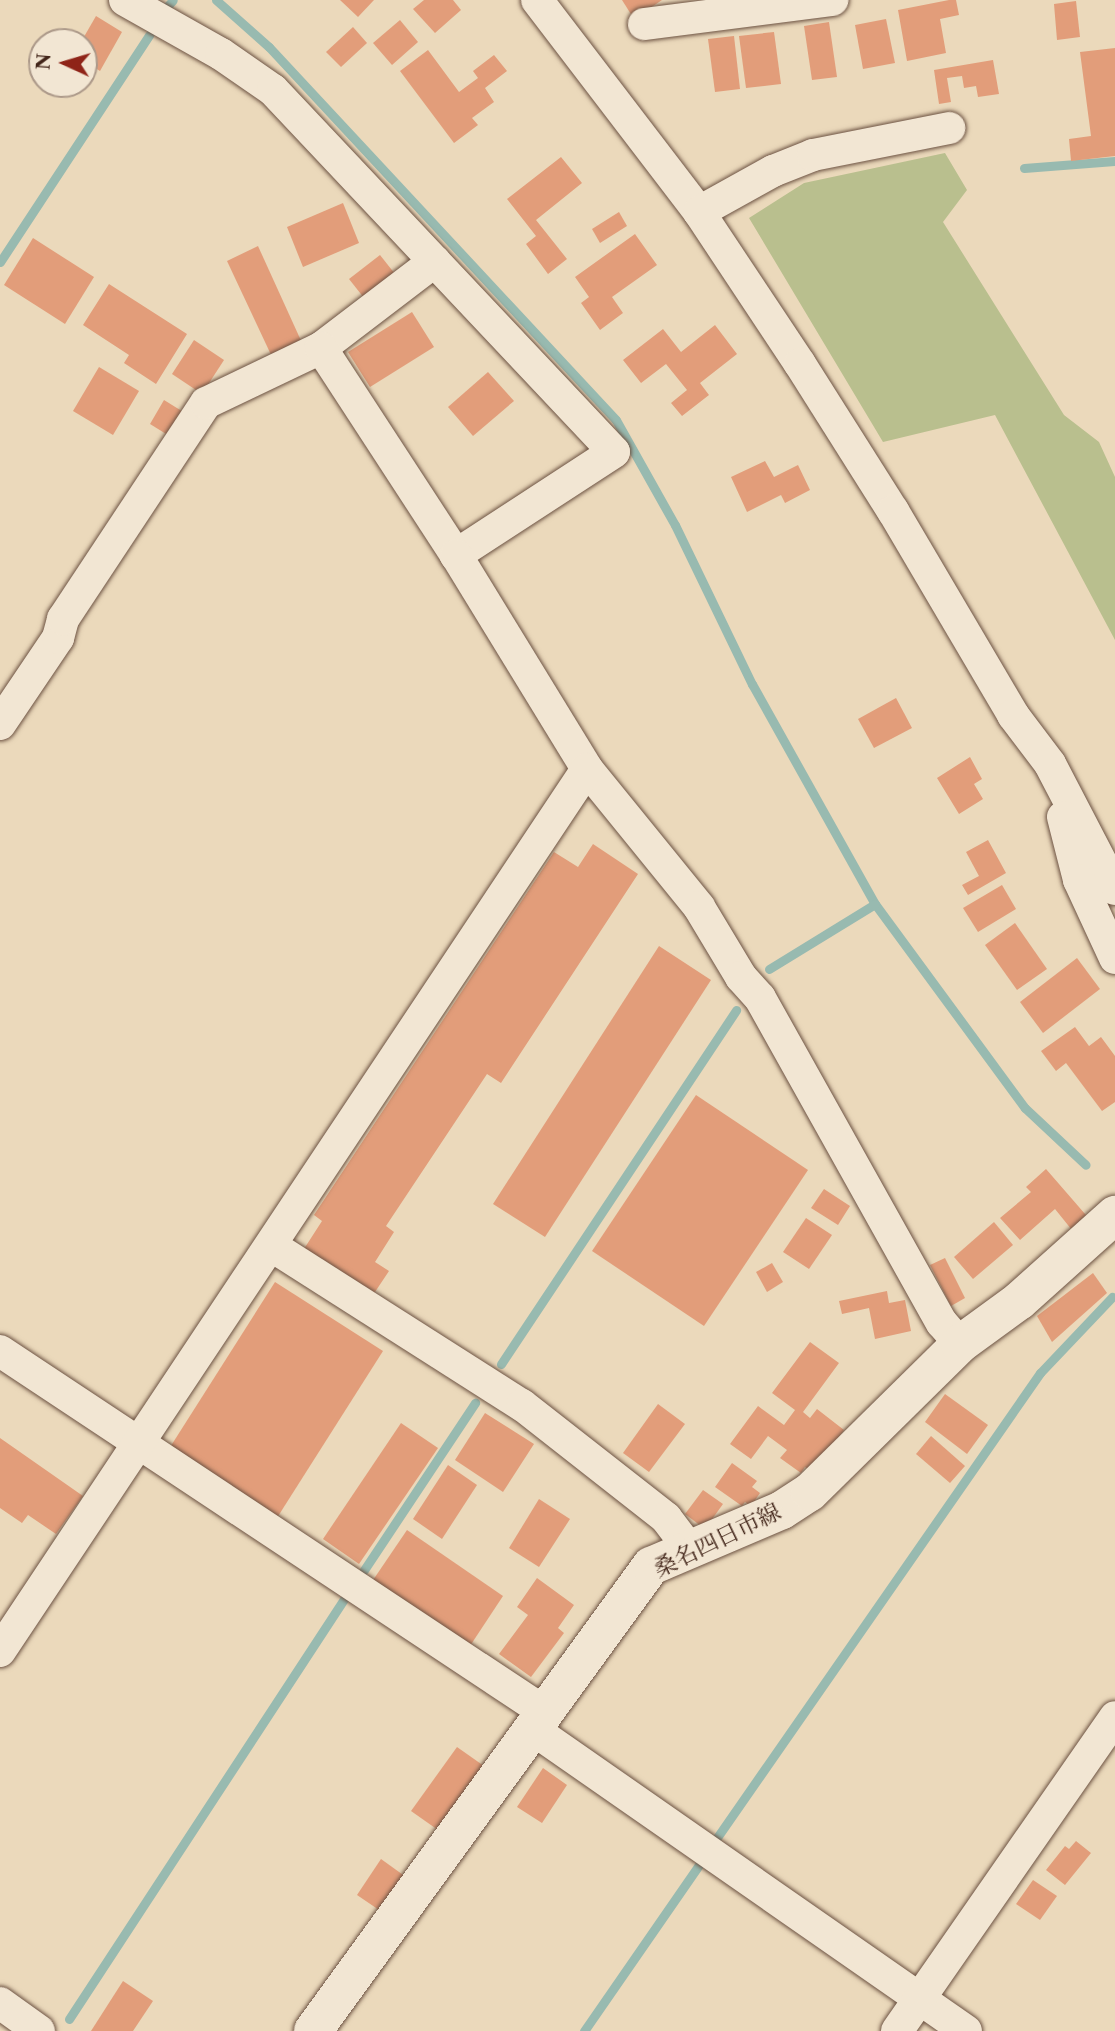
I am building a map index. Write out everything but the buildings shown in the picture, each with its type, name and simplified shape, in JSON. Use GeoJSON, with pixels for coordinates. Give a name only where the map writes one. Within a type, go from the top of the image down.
{"type":"FeatureCollection","features":[{"type":"Feature","properties":{"kind":"main road","name":"桑名四日市線"},"geometry":{"type":"LineString","coordinates":[[313,2031],[651,1566],[691,1551],[810,1492],[960,1344],[1018,1301],[1112,1216]]}},
{"type":"Feature","properties":{"kind":"street"},"geometry":{"type":"LineString","coordinates":[[125,0],[221,54],[273,90],[614,452],[456,555]]}},
{"type":"Feature","properties":{"kind":"street"},"geometry":{"type":"LineString","coordinates":[[537,0],[699,212],[893,511],[1013,715],[1115,850]]}},
{"type":"Feature","properties":{"kind":"street"},"geometry":{"type":"LineString","coordinates":[[645,24],[705,8],[830,0]]}},
{"type":"Feature","properties":{"kind":"street"},"geometry":{"type":"LineString","coordinates":[[699,212],[813,155],[949,128]]}},
{"type":"Feature","properties":{"kind":"street"},"geometry":{"type":"LineString","coordinates":[[0,724],[58,638],[63,619],[206,403],[321,348],[435,261]]}},
{"type":"Feature","properties":{"kind":"street"},"geometry":{"type":"LineString","coordinates":[[321,348],[456,555],[587,769],[699,907],[741,977],[760,998],[929,1300],[960,1344]]}},
{"type":"Feature","properties":{"kind":"street"},"geometry":{"type":"LineString","coordinates":[[1050,764],[1115,889]]}},
{"type":"Feature","properties":{"kind":"street"},"geometry":{"type":"LineString","coordinates":[[1050,764],[1079,880],[1115,958]]}},
{"type":"Feature","properties":{"kind":"street"},"geometry":{"type":"LineString","coordinates":[[0,1651],[587,769]]}},
{"type":"Feature","properties":{"kind":"street"},"geometry":{"type":"LineString","coordinates":[[272,1245],[522,1405],[666,1518],[691,1551]]}},
{"type":"Feature","properties":{"kind":"street"},"geometry":{"type":"LineString","coordinates":[[0,1351],[537,1720],[966,2031]]}},
{"type":"Feature","properties":{"kind":"street"},"geometry":{"type":"LineString","coordinates":[[897,2031],[1115,1717]]}},
{"type":"Feature","properties":{"kind":"street"},"geometry":{"type":"LineString","coordinates":[[0,2003],[39,2031]]}},
{"type":"Feature","properties":{"kind":"green space"},"geometry":{"type":"Polygon","coordinates":[[[945,153],[967,190],[943,222],[1064,415],[1099,442],[1115,477],[1115,640],[995,415],[883,442],[749,218],[804,183],[945,153]]]}},
{"type":"Feature","properties":{"kind":"waterway"},"geometry":{"type":"LineString","coordinates":[[164,10],[173,0]]}},
{"type":"Feature","properties":{"kind":"waterway"},"geometry":{"type":"LineString","coordinates":[[216,0],[269,47],[616,420],[675,525],[752,684],[875,904],[1025,1108],[1086,1165]]}},
{"type":"Feature","properties":{"kind":"waterway"},"geometry":{"type":"LineString","coordinates":[[0,262],[149,35]]}},
{"type":"Feature","properties":{"kind":"waterway"},"geometry":{"type":"LineString","coordinates":[[1024,168],[1115,161]]}},
{"type":"Feature","properties":{"kind":"waterway"},"geometry":{"type":"LineString","coordinates":[[769,969],[875,904]]}},
{"type":"Feature","properties":{"kind":"waterway"},"geometry":{"type":"LineString","coordinates":[[501,1364],[736,1010]]}},
{"type":"Feature","properties":{"kind":"waterway"},"geometry":{"type":"LineString","coordinates":[[716,1839],[1040,1373],[1112,1297]]}},
{"type":"Feature","properties":{"kind":"waterway"},"geometry":{"type":"LineString","coordinates":[[364,1570],[475,1403]]}},
{"type":"Feature","properties":{"kind":"waterway"},"geometry":{"type":"LineString","coordinates":[[69,2019],[344,1599]]}},
{"type":"Feature","properties":{"kind":"waterway"},"geometry":{"type":"LineString","coordinates":[[584,2031],[699,1865]]}}]}
